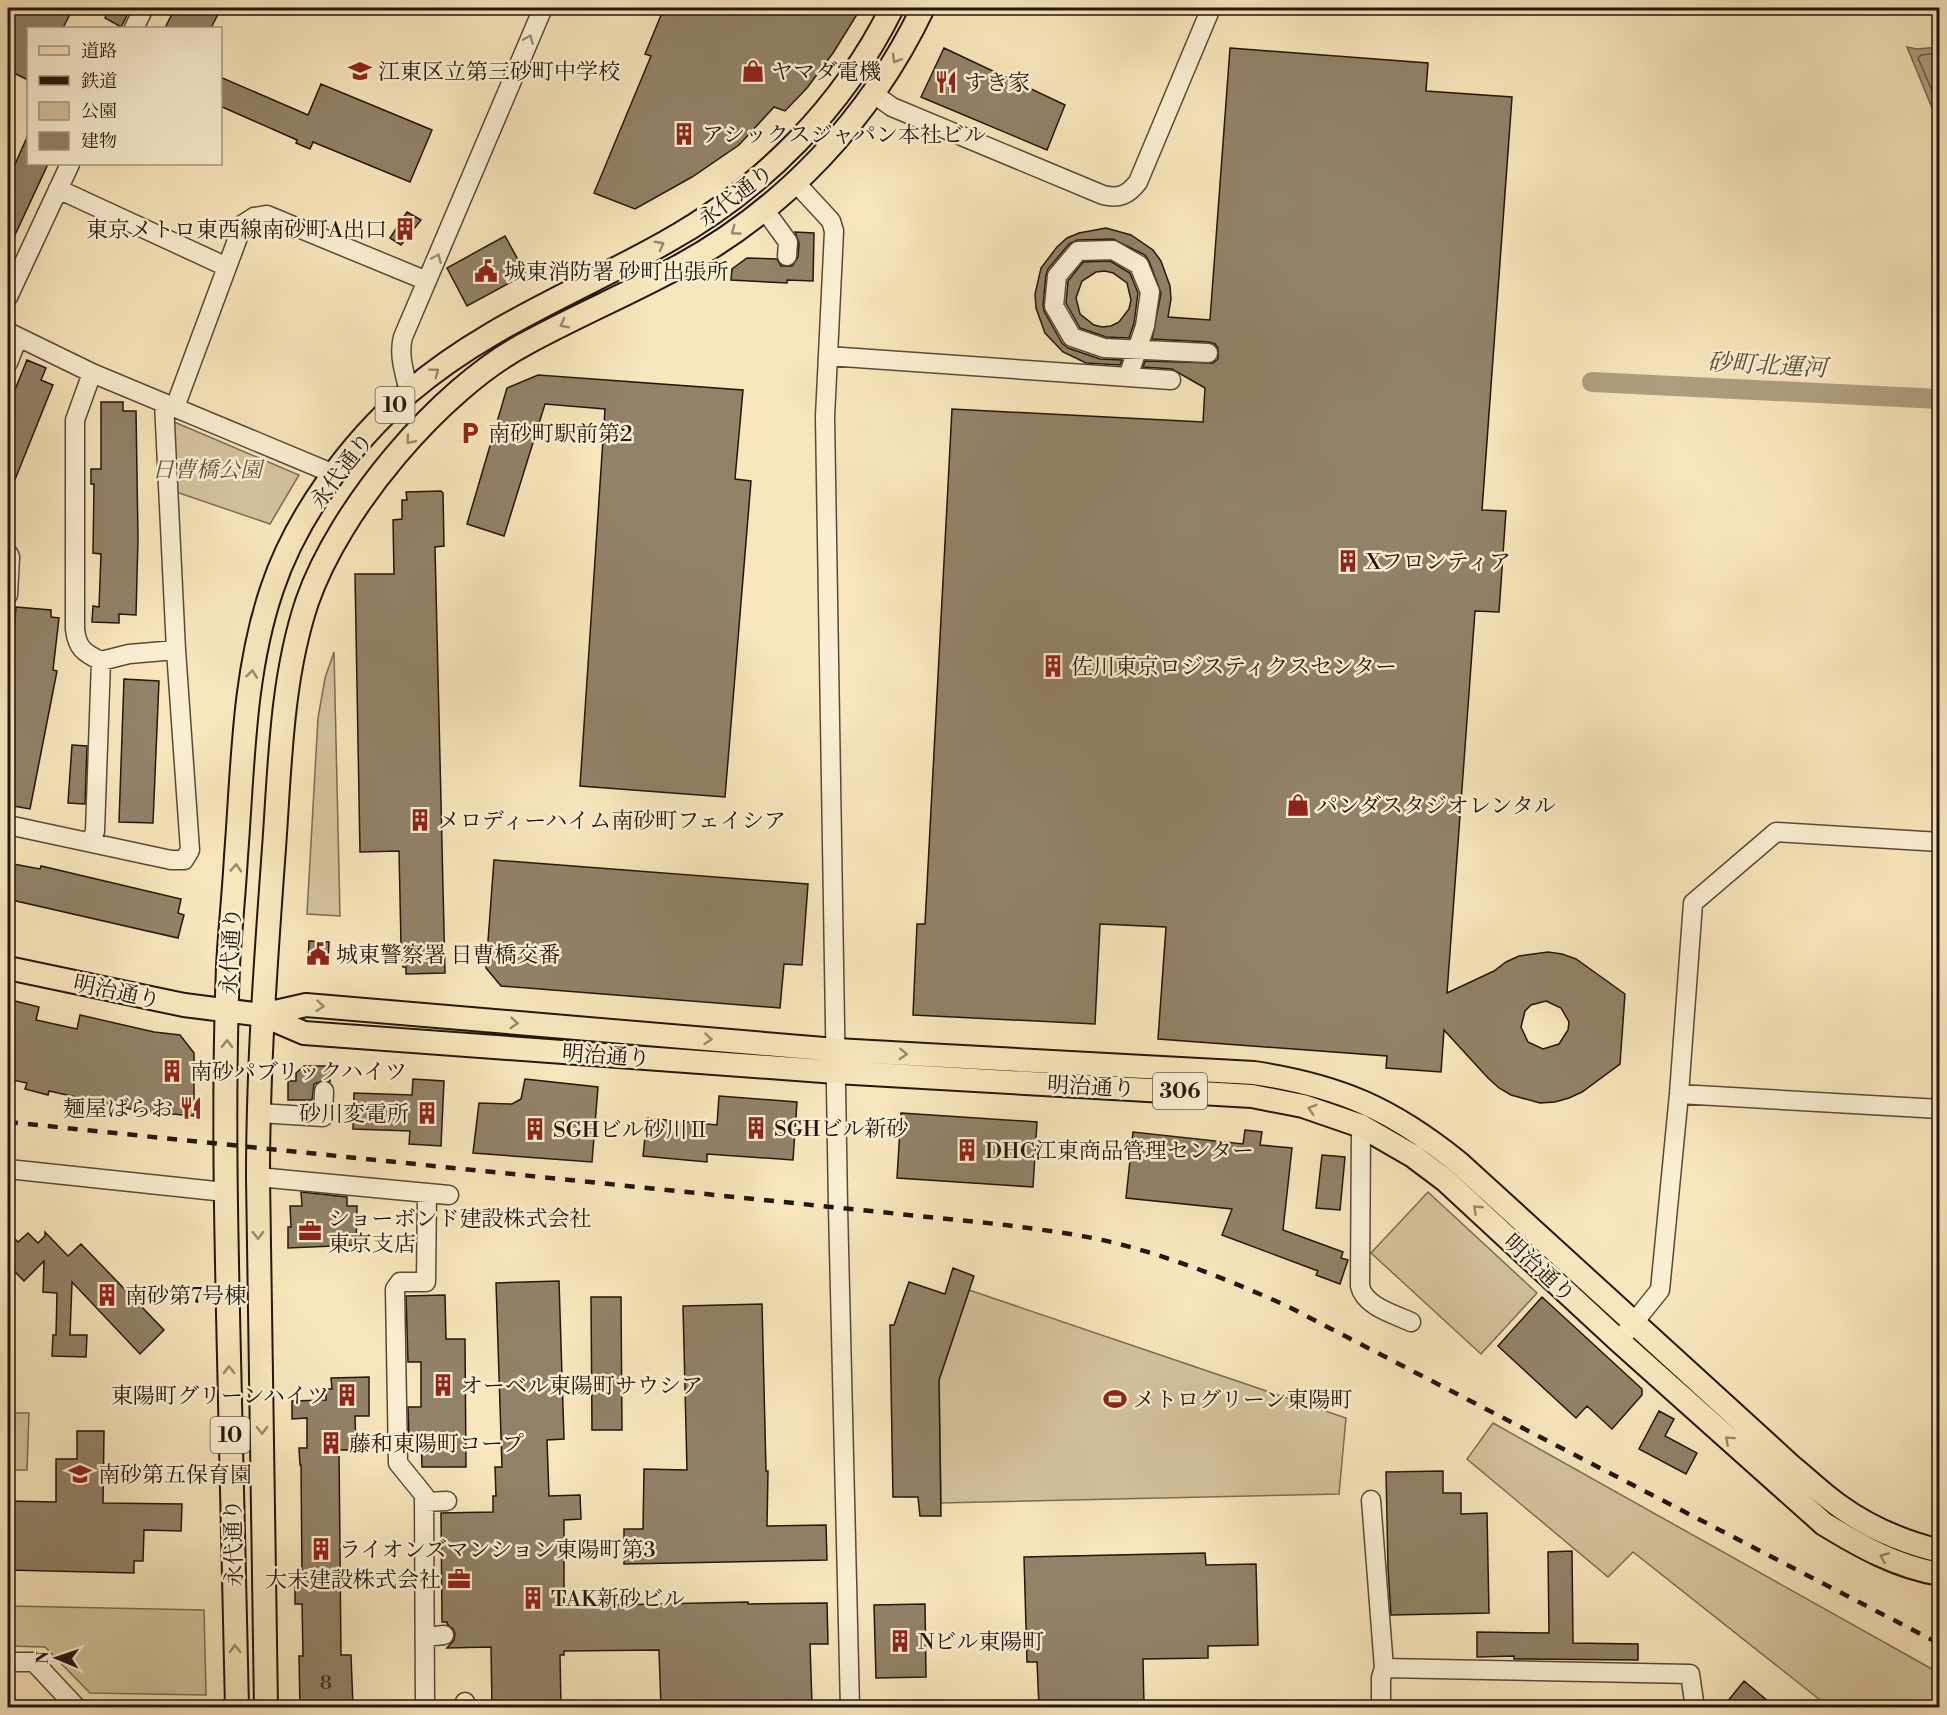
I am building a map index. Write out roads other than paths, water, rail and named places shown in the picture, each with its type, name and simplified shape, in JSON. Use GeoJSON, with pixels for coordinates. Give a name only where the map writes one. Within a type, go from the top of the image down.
{"type":"FeatureCollection","features":[{"type":"Feature","properties":{"kind":"main road","name":"永代通り"},"geometry":{"type":"LineString","coordinates":[[237,1707],[225,1192],[227,1011],[247,713],[257,643],[282,563],[307,516],[334,474],[357,444],[409,392],[495,331],[664,244],[736,198],[776,164],[829,106],[869,48],[892,8]]}},
{"type":"Feature","properties":{"kind":"main road","name":"永代通り"},"geometry":{"type":"LineString","coordinates":[[258,1123],[262,1015],[282,742],[296,638],[323,563],[348,520],[381,474],[442,404],[488,367],[522,345],[677,268],[717,244],[796,183],[825,155],[874,94],[897,58],[923,8]]}},
{"type":"Feature","properties":{"kind":"main road","name":"明治通り"},"geometry":{"type":"LineString","coordinates":[[8,968],[184,1005],[262,1015],[306,1005],[836,1061],[1252,1096],[1303,1106],[1361,1126],[1413,1156],[1445,1180],[1619,1341],[1824,1524],[1858,1546],[1895,1562],[1940,1574]]}},
{"type":"Feature","properties":{"kind":"main road","name":"明治通り"},"geometry":{"type":"LineString","coordinates":[[836,1061],[1254,1073],[1283,1077],[1337,1091],[1368,1103],[1425,1136],[1459,1163],[1791,1466],[1837,1505],[1869,1525],[1903,1540],[1940,1551]]}},
{"type":"Feature","properties":{"kind":"main road","name":"10"},"geometry":{"type":"LineString","coordinates":[[258,1123],[258,1177]]}},
{"type":"Feature","properties":{"kind":"main road","name":"永代通り"},"geometry":{"type":"LineString","coordinates":[[258,1177],[266,1707]]}},
{"type":"Feature","properties":{"kind":"street"},"geometry":{"type":"LineString","coordinates":[[134,27],[144,8]]}},
{"type":"Feature","properties":{"kind":"street"},"geometry":{"type":"LineString","coordinates":[[409,392],[402,366],[400,345],[543,8]]}},
{"type":"Feature","properties":{"kind":"street"},"geometry":{"type":"LineString","coordinates":[[874,94],[892,107],[1114,198],[1124,195],[1138,182],[1210,8]]}},
{"type":"Feature","properties":{"kind":"street"},"geometry":{"type":"LineString","coordinates":[[8,297],[70,165]]}},
{"type":"Feature","properties":{"kind":"street"},"geometry":{"type":"LineString","coordinates":[[796,183],[831,221],[834,231],[825,417],[850,1707]]}},
{"type":"Feature","properties":{"kind":"street"},"geometry":{"type":"LineString","coordinates":[[58,189],[226,267]]}},
{"type":"Feature","properties":{"kind":"street"},"geometry":{"type":"LineString","coordinates":[[764,209],[788,242],[787,256]]}},
{"type":"Feature","properties":{"kind":"street"},"geometry":{"type":"LineString","coordinates":[[8,825],[171,860],[184,860],[190,850],[176,650],[169,405],[243,224],[254,217],[267,215],[427,281]]}},
{"type":"Feature","properties":{"kind":"street"},"geometry":{"type":"LineString","coordinates":[[1128,377],[1131,367],[1135,357],[1138,346],[1145,326],[1150,292],[1139,265],[1113,250],[1078,251],[1057,276],[1054,306],[1072,337],[1104,348],[1127,349],[1138,350],[1150,351],[1208,353]]}},
{"type":"Feature","properties":{"kind":"street"},"geometry":{"type":"LineString","coordinates":[[8,363],[13,334],[92,372],[334,474]]}},
{"type":"Feature","properties":{"kind":"street"},"geometry":{"type":"LineString","coordinates":[[828,356],[1171,380]]}},
{"type":"Feature","properties":{"kind":"street"},"geometry":{"type":"LineString","coordinates":[[92,372],[75,420],[76,640],[79,648],[86,654],[101,661],[129,654],[176,650]]}},
{"type":"Feature","properties":{"kind":"street"},"geometry":{"type":"LineString","coordinates":[[8,553],[10,557],[8,595]]}},
{"type":"Feature","properties":{"kind":"street"},"geometry":{"type":"LineString","coordinates":[[91,842],[95,831],[101,661]]}},
{"type":"Feature","properties":{"kind":"street"},"geometry":{"type":"LineString","coordinates":[[1619,1341],[1636,1323],[1660,1290],[1679,1094],[1693,903],[1776,832],[1940,842]]}},
{"type":"Feature","properties":{"kind":"street"},"geometry":{"type":"LineString","coordinates":[[258,1123],[323,1117],[324,1090]]}},
{"type":"Feature","properties":{"kind":"street"},"geometry":{"type":"LineString","coordinates":[[1679,1094],[1940,1108]]}},
{"type":"Feature","properties":{"kind":"street"},"geometry":{"type":"LineString","coordinates":[[1361,1126],[1361,1293],[1368,1301],[1411,1322]]}},
{"type":"Feature","properties":{"kind":"street"},"geometry":{"type":"LineString","coordinates":[[8,1169],[225,1192]]}},
{"type":"Feature","properties":{"kind":"street"},"geometry":{"type":"LineString","coordinates":[[258,1177],[449,1196]]}},
{"type":"Feature","properties":{"kind":"street"},"geometry":{"type":"LineString","coordinates":[[425,1707],[424,1496],[398,1463],[395,1289],[400,1282],[426,1282],[427,1193]]}},
{"type":"Feature","properties":{"kind":"street"},"geometry":{"type":"LineString","coordinates":[[1371,1500],[1384,1668],[1381,1678],[1381,1707]]}},
{"type":"Feature","properties":{"kind":"street"},"geometry":{"type":"LineString","coordinates":[[424,1502],[447,1501]]}},
{"type":"Feature","properties":{"kind":"street"},"geometry":{"type":"LineString","coordinates":[[425,1637],[444,1635]]}},
{"type":"Feature","properties":{"kind":"street"},"geometry":{"type":"LineString","coordinates":[[8,1662],[34,1662],[77,1707]]}},
{"type":"Feature","properties":{"kind":"street"},"geometry":{"type":"LineString","coordinates":[[1384,1668],[1690,1674],[1695,1707]]}},
{"type":"Feature","properties":{"kind":"water"},"geometry":{"type":"Polygon","coordinates":[[[1907,47],[1917,49],[1939,47],[1939,125],[1907,47]]]}},
{"type":"Feature","properties":{"kind":"waterway","name":"砂町北運河"},"geometry":{"type":"LineString","coordinates":[[1592,382],[1940,399]]}},
{"type":"Feature","properties":{"kind":"railway"},"geometry":{"type":"LineString","coordinates":[[8,1122],[1006,1225],[1060,1232],[1115,1243],[1202,1271],[1287,1306],[1940,1644]]}},
{"type":"Feature","properties":{"kind":"place","name":"江東区立第三砂町中学校"},"geometry":{"type":"Point","coordinates":[360,71]}},
{"type":"Feature","properties":{"kind":"place","name":"ヤマダ電機"},"geometry":{"type":"Point","coordinates":[753,71]}},
{"type":"Feature","properties":{"kind":"place","name":"すき家"},"geometry":{"type":"Point","coordinates":[946,82]}},
{"type":"Feature","properties":{"kind":"place","name":"アシックスジャパン本社ビル"},"geometry":{"type":"Point","coordinates":[684,134]}},
{"type":"Feature","properties":{"kind":"place","name":"東京メトロ東西線南砂町A出口"},"geometry":{"type":"Point","coordinates":[405,229]}},
{"type":"Feature","properties":{"kind":"place","name":"城東消防署 砂町出張所"},"geometry":{"type":"Point","coordinates":[486,271]}},
{"type":"Feature","properties":{"kind":"place","name":"南砂町駅前第2"},"geometry":{"type":"Point","coordinates":[470,433]}},
{"type":"Feature","properties":{"kind":"place","name":"Xフロンティア"},"geometry":{"type":"Point","coordinates":[1348,561]}},
{"type":"Feature","properties":{"kind":"place","name":"佐川東京ロジスティクスセンター"},"geometry":{"type":"Point","coordinates":[1053,666]}},
{"type":"Feature","properties":{"kind":"place","name":"パンダスタジオレンタル"},"geometry":{"type":"Point","coordinates":[1298,805]}},
{"type":"Feature","properties":{"kind":"place","name":"メロディーハイム南砂町フェイシア"},"geometry":{"type":"Point","coordinates":[420,820]}},
{"type":"Feature","properties":{"kind":"place","name":"城東警察署 日曹橋交番"},"geometry":{"type":"Point","coordinates":[318,954]}},
{"type":"Feature","properties":{"kind":"place","name":"南砂パブリックハイツ"},"geometry":{"type":"Point","coordinates":[172,1071]}},
{"type":"Feature","properties":{"kind":"place","name":"麺屋ばらお"},"geometry":{"type":"Point","coordinates":[191,1108]}},
{"type":"Feature","properties":{"kind":"place","name":"砂川変電所"},"geometry":{"type":"Point","coordinates":[427,1113]}},
{"type":"Feature","properties":{"kind":"place","name":"SGHビル新砂"},"geometry":{"type":"Point","coordinates":[756,1128]}},
{"type":"Feature","properties":{"kind":"place","name":"SGHビル砂川Ⅱ"},"geometry":{"type":"Point","coordinates":[535,1129]}},
{"type":"Feature","properties":{"kind":"place","name":"DHC江東商品管理センター"},"geometry":{"type":"Point","coordinates":[967,1150]}},
{"type":"Feature","properties":{"kind":"place","name":"ショーボンド建設株式会社 東京支店"},"geometry":{"type":"Point","coordinates":[310,1231]}},
{"type":"Feature","properties":{"kind":"place","name":"南砂第7号棟"},"geometry":{"type":"Point","coordinates":[107,1295]}},
{"type":"Feature","properties":{"kind":"place","name":"オーベル東陽町サウシア"},"geometry":{"type":"Point","coordinates":[443,1385]}},
{"type":"Feature","properties":{"kind":"place","name":"東陽町グリーンハイツ"},"geometry":{"type":"Point","coordinates":[347,1395]}},
{"type":"Feature","properties":{"kind":"place","name":"メトログリーン東陽町"},"geometry":{"type":"Point","coordinates":[1115,1399]}},
{"type":"Feature","properties":{"kind":"place","name":"藤和東陽町コープ"},"geometry":{"type":"Point","coordinates":[331,1443]}},
{"type":"Feature","properties":{"kind":"place","name":"南砂第五保育園"},"geometry":{"type":"Point","coordinates":[80,1474]}},
{"type":"Feature","properties":{"kind":"place","name":"ライオンズマンション東陽町第3"},"geometry":{"type":"Point","coordinates":[321,1549]}},
{"type":"Feature","properties":{"kind":"place","name":"大末建設株式会社"},"geometry":{"type":"Point","coordinates":[459,1579]}},
{"type":"Feature","properties":{"kind":"place","name":"TAK新砂ビル"},"geometry":{"type":"Point","coordinates":[533,1598]}},
{"type":"Feature","properties":{"kind":"place","name":"Nビル東陽町"},"geometry":{"type":"Point","coordinates":[900,1641]}},
{"type":"Feature","properties":{"kind":"park label","name":"日曹橋公園"},"geometry":{"type":"Point","coordinates":[207,469]}}]}
